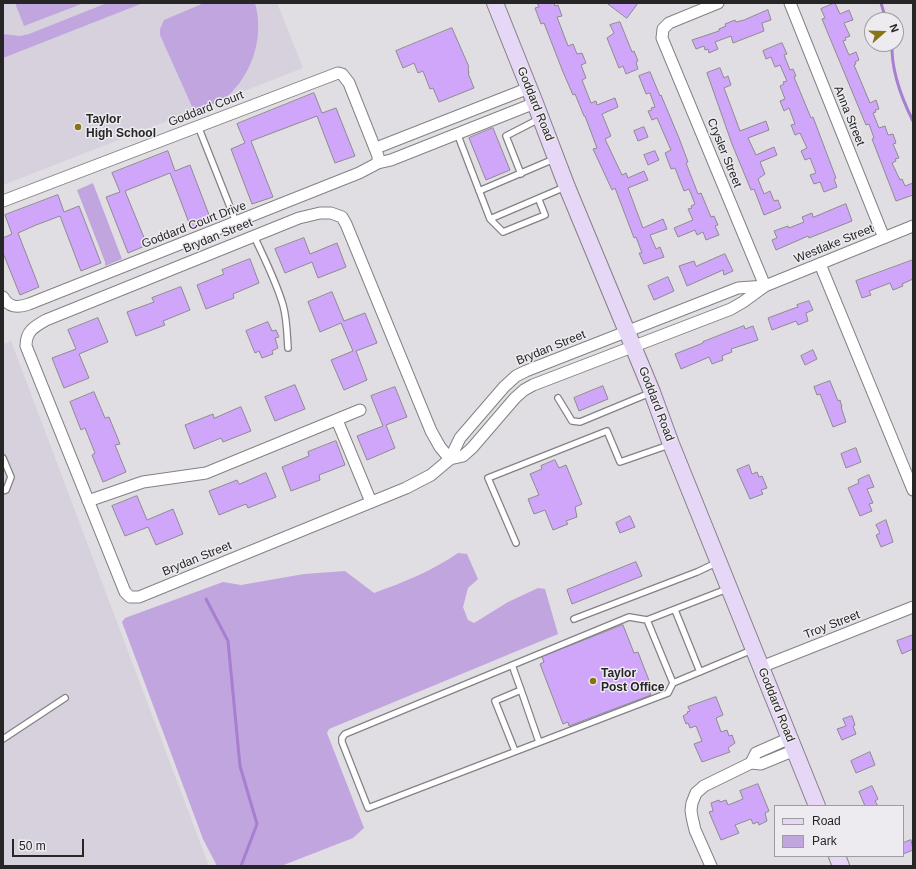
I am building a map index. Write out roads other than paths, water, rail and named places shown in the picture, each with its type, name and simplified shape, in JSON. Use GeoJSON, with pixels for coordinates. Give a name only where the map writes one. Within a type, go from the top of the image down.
{"type":"FeatureCollection","features":[{"type":"Feature","properties":{"kind":"main road","name":"Goddard Road"},"geometry":{"type":"LineString","coordinates":[[495,3],[557,158],[567,187],[652,392],[718,562],[817,805]]}},
{"type":"Feature","properties":{"kind":"street","name":"Crysler Street"},"geometry":{"type":"LineString","coordinates":[[718,3],[669,23],[664,29],[662,38],[765,286]]}},
{"type":"Feature","properties":{"kind":"street","name":"Anna Street"},"geometry":{"type":"LineString","coordinates":[[790,3],[884,238]]}},
{"type":"Feature","properties":{"kind":"street","name":"Goddard Court"},"geometry":{"type":"LineString","coordinates":[[3,201],[338,73],[342,74],[349,83],[377,156]]}},
{"type":"Feature","properties":{"kind":"street"},"geometry":{"type":"LineString","coordinates":[[377,156],[529,88]]}},
{"type":"Feature","properties":{"kind":"street"},"geometry":{"type":"LineString","coordinates":[[377,156],[391,160],[535,103]]}},
{"type":"Feature","properties":{"kind":"street","name":"Goddard Court Drive"},"geometry":{"type":"LineString","coordinates":[[3,297],[6,303],[12,306],[21,307],[29,304],[359,173],[377,156]]}},
{"type":"Feature","properties":{"kind":"street","name":"Brydan Street"},"geometry":{"type":"LineString","coordinates":[[450,459],[440,447],[431,431],[346,224],[342,217],[331,213],[320,213],[299,218],[46,320],[35,326],[28,334],[26,339],[26,346],[88,501],[126,592],[130,597],[134,598],[406,488],[431,475],[450,459],[460,438],[504,387],[516,376],[630,339]]}},
{"type":"Feature","properties":{"kind":"street","name":"Westlake Street"},"geometry":{"type":"LineString","coordinates":[[630,339],[731,309],[765,286],[913,226]]}},
{"type":"Feature","properties":{"kind":"street"},"geometry":{"type":"LineString","coordinates":[[820,264],[913,490]]}},
{"type":"Feature","properties":{"kind":"street","name":"Westlake Street"},"geometry":{"type":"LineString","coordinates":[[630,339],[738,288],[765,286]]}},
{"type":"Feature","properties":{"kind":"street","name":"Brydan Street"},"geometry":{"type":"LineString","coordinates":[[450,459],[463,456],[472,448],[515,398],[524,390],[630,339]]}},
{"type":"Feature","properties":{"kind":"street"},"geometry":{"type":"LineString","coordinates":[[88,501],[143,482],[206,473],[360,410]]}},
{"type":"Feature","properties":{"kind":"street"},"geometry":{"type":"LineString","coordinates":[[337,420],[371,502]]}},
{"type":"Feature","properties":{"kind":"street","name":"Troy Street"},"geometry":{"type":"LineString","coordinates":[[761,667],[913,607]]}},
{"type":"Feature","properties":{"kind":"street"},"geometry":{"type":"LineString","coordinates":[[711,866],[695,830],[690,810],[693,799],[699,789],[751,763],[761,764],[792,744]]}},
{"type":"Feature","properties":{"kind":"lane"},"geometry":{"type":"LineString","coordinates":[[521,174],[506,136],[541,118]]}},
{"type":"Feature","properties":{"kind":"lane"},"geometry":{"type":"LineString","coordinates":[[198,126],[236,223]]}},
{"type":"Feature","properties":{"kind":"lane"},"geometry":{"type":"LineString","coordinates":[[457,133],[490,219],[503,232],[545,215],[539,200]]}},
{"type":"Feature","properties":{"kind":"lane"},"geometry":{"type":"LineString","coordinates":[[479,191],[557,158]]}},
{"type":"Feature","properties":{"kind":"lane"},"geometry":{"type":"LineString","coordinates":[[490,219],[539,200],[567,187]]}},
{"type":"Feature","properties":{"kind":"lane"},"geometry":{"type":"LineString","coordinates":[[254,236],[283,305],[288,348]]}},
{"type":"Feature","properties":{"kind":"lane"},"geometry":{"type":"LineString","coordinates":[[558,398],[572,421],[580,422],[652,392]]}},
{"type":"Feature","properties":{"kind":"lane"},"geometry":{"type":"LineString","coordinates":[[516,543],[488,478],[607,431],[620,462],[671,444]]}},
{"type":"Feature","properties":{"kind":"lane"},"geometry":{"type":"LineString","coordinates":[[4,462],[11,477],[4,490]]}},
{"type":"Feature","properties":{"kind":"lane"},"geometry":{"type":"LineString","coordinates":[[574,619],[697,572],[718,562]]}},
{"type":"Feature","properties":{"kind":"lane"},"geometry":{"type":"LineString","coordinates":[[729,589],[647,620],[629,617],[345,734],[342,738],[368,808],[668,693],[673,683],[754,649]]}},
{"type":"Feature","properties":{"kind":"lane"},"geometry":{"type":"LineString","coordinates":[[675,610],[700,672]]}},
{"type":"Feature","properties":{"kind":"lane"},"geometry":{"type":"LineString","coordinates":[[647,620],[673,683]]}},
{"type":"Feature","properties":{"kind":"lane"},"geometry":{"type":"LineString","coordinates":[[512,665],[540,742]]}},
{"type":"Feature","properties":{"kind":"lane"},"geometry":{"type":"LineString","coordinates":[[515,751],[495,701],[520,690]]}},
{"type":"Feature","properties":{"kind":"lane"},"geometry":{"type":"LineString","coordinates":[[3,739],[64,698]]}},
{"type":"Feature","properties":{"kind":"waterway"},"geometry":{"type":"LineString","coordinates":[[881,3],[884,12]]}},
{"type":"Feature","properties":{"kind":"waterway"},"geometry":{"type":"LineString","coordinates":[[892,52],[893,64],[898,84],[913,121]]}},
{"type":"Feature","properties":{"kind":"waterway"},"geometry":{"type":"LineString","coordinates":[[206,599],[228,641],[240,766],[257,824],[241,866]]}},
{"type":"Feature","properties":{"kind":"place","name":"Taylor High School"},"geometry":{"type":"Point","coordinates":[78,127]}},
{"type":"Feature","properties":{"kind":"place","name":"Taylor Post Office"},"geometry":{"type":"Point","coordinates":[593,681]}}]}
